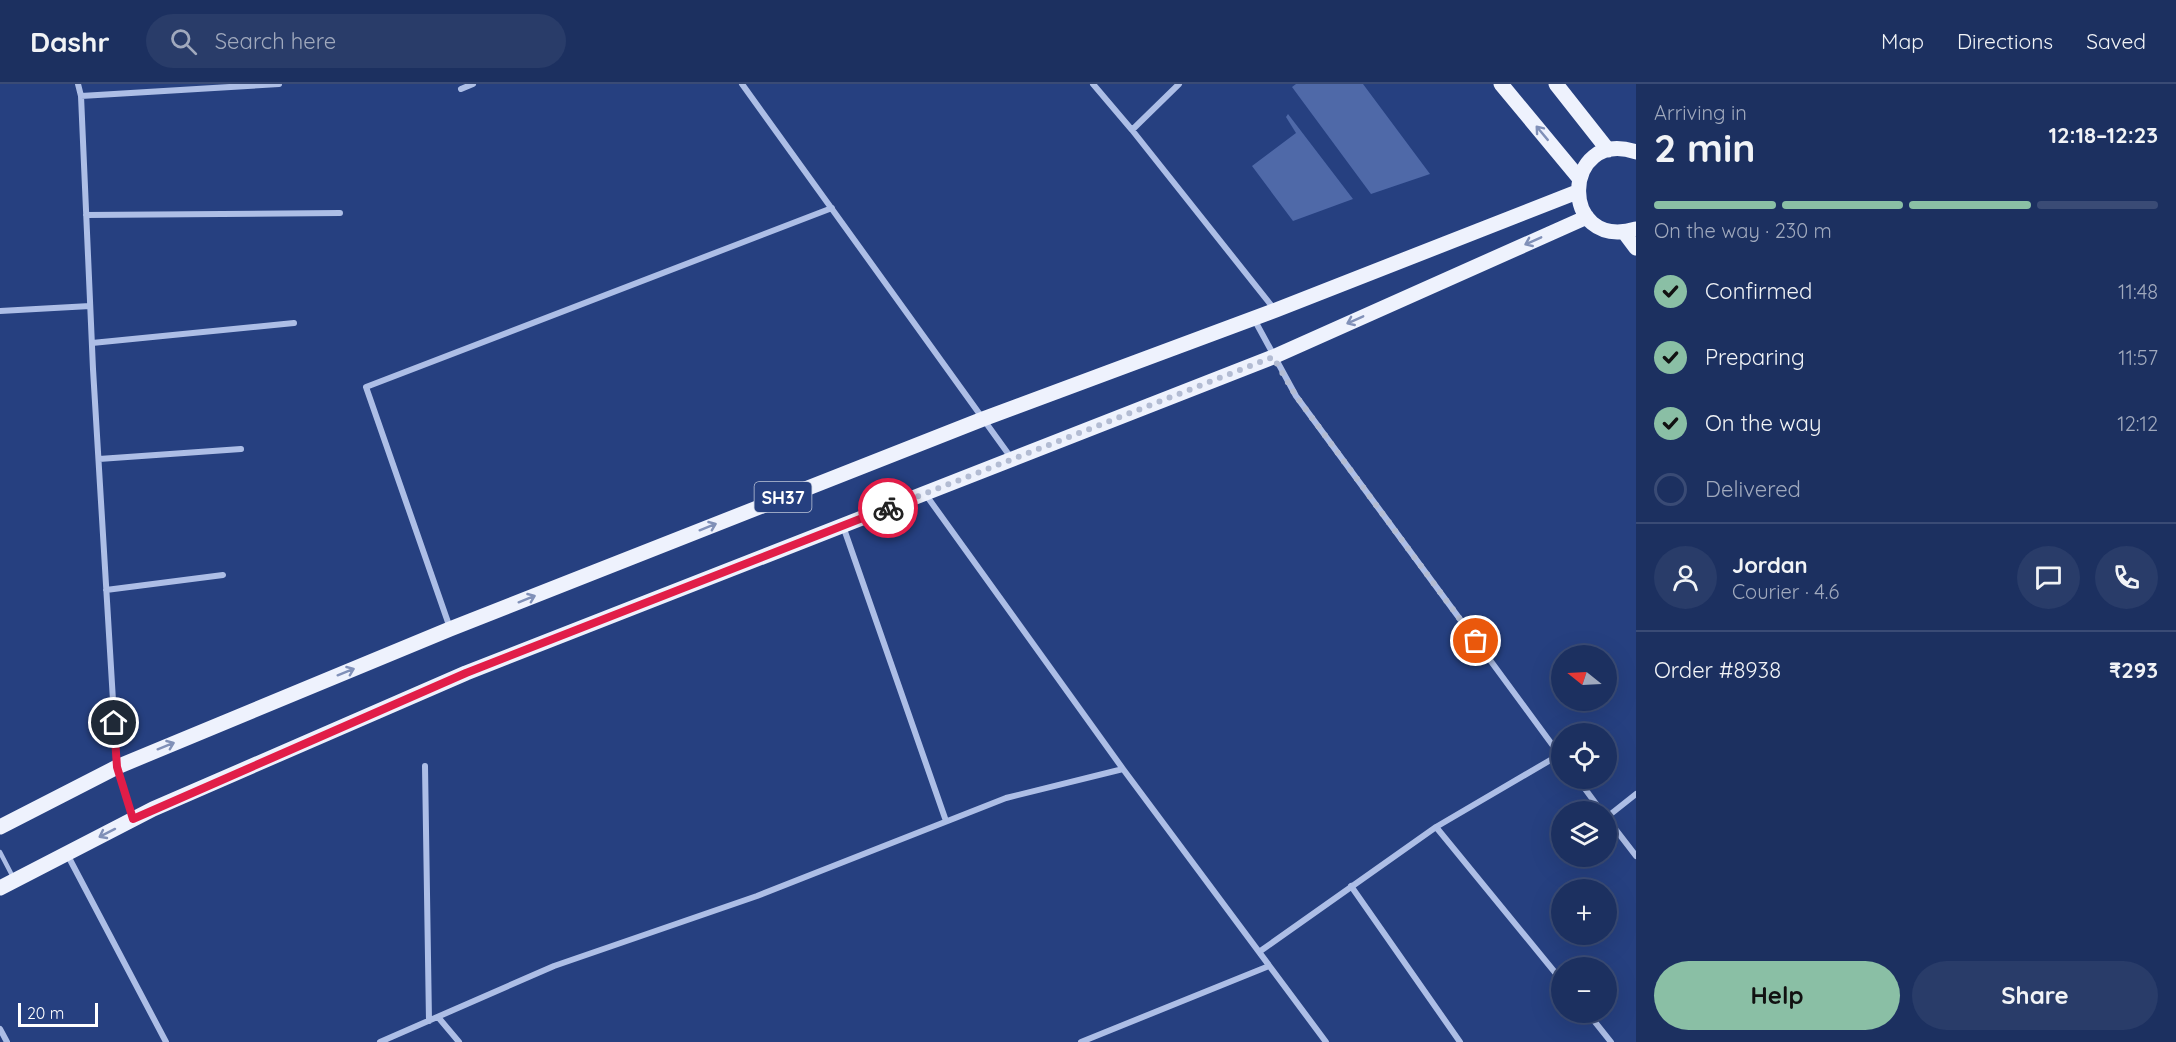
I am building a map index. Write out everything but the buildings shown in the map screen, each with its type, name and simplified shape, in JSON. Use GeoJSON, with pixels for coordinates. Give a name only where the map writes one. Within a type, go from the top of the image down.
{"type":"FeatureCollection","features":[{"type":"Feature","properties":{"kind":"main road"},"geometry":{"type":"LineString","coordinates":[[1502,84],[1578,185]]}},
{"type":"Feature","properties":{"kind":"main road"},"geometry":{"type":"LineString","coordinates":[[1556,84],[1608,150]]}},
{"type":"Feature","properties":{"kind":"main road"},"geometry":{"type":"LineString","coordinates":[[1636,153],[1621,149],[1608,150],[1595,156],[1585,166],[1578,185],[1580,205],[1587,217],[1605,230],[1630,230],[1636,248]]}},
{"type":"Feature","properties":{"kind":"main road","name":"SH37"},"geometry":{"type":"LineString","coordinates":[[0,827],[117,767],[450,629],[983,419],[1276,310],[1578,185]]}},
{"type":"Feature","properties":{"kind":"main road","name":"SH37"},"geometry":{"type":"LineString","coordinates":[[0,888],[133,819],[466,673],[1273,357],[1587,217]]}},
{"type":"Feature","properties":{"kind":"street"},"geometry":{"type":"LineString","coordinates":[[78,84],[81,96],[90,306],[117,767],[133,819]]}},
{"type":"Feature","properties":{"kind":"street"},"geometry":{"type":"LineString","coordinates":[[81,96],[279,84]]}},
{"type":"Feature","properties":{"kind":"street"},"geometry":{"type":"LineString","coordinates":[[461,89],[473,84]]}},
{"type":"Feature","properties":{"kind":"street"},"geometry":{"type":"LineString","coordinates":[[742,84],[1012,459]]}},
{"type":"Feature","properties":{"kind":"street"},"geometry":{"type":"LineString","coordinates":[[1093,84],[1276,310]]}},
{"type":"Feature","properties":{"kind":"street"},"geometry":{"type":"LineString","coordinates":[[1132,130],[1179,84]]}},
{"type":"Feature","properties":{"kind":"street"},"geometry":{"type":"LineString","coordinates":[[450,629],[366,387],[832,208]]}},
{"type":"Feature","properties":{"kind":"street"},"geometry":{"type":"LineString","coordinates":[[86,215],[340,213]]}},
{"type":"Feature","properties":{"kind":"street"},"geometry":{"type":"LineString","coordinates":[[0,311],[90,306]]}},
{"type":"Feature","properties":{"kind":"street"},"geometry":{"type":"LineString","coordinates":[[1254,318],[1296,396],[1551,744]]}},
{"type":"Feature","properties":{"kind":"street"},"geometry":{"type":"LineString","coordinates":[[92,342],[294,323]]}},
{"type":"Feature","properties":{"kind":"street"},"geometry":{"type":"LineString","coordinates":[[99,459],[241,449]]}},
{"type":"Feature","properties":{"kind":"street"},"geometry":{"type":"LineString","coordinates":[[925,494],[1123,770],[1326,1042]]}},
{"type":"Feature","properties":{"kind":"street"},"geometry":{"type":"LineString","coordinates":[[843,525],[946,822]]}},
{"type":"Feature","properties":{"kind":"street"},"geometry":{"type":"LineString","coordinates":[[106,590],[223,575]]}},
{"type":"Feature","properties":{"kind":"street"},"geometry":{"type":"LineString","coordinates":[[1258,952],[1436,827],[1551,761]]}},
{"type":"Feature","properties":{"kind":"street"},"geometry":{"type":"LineString","coordinates":[[425,766],[429,1021]]}},
{"type":"Feature","properties":{"kind":"street"},"geometry":{"type":"LineString","coordinates":[[380,1042],[554,966],[757,896],[1006,798],[1123,770]]}},
{"type":"Feature","properties":{"kind":"street"},"geometry":{"type":"LineString","coordinates":[[1617,809],[1636,794]]}},
{"type":"Feature","properties":{"kind":"street"},"geometry":{"type":"LineString","coordinates":[[1436,827],[1551,968]]}},
{"type":"Feature","properties":{"kind":"street"},"geometry":{"type":"LineString","coordinates":[[1617,830],[1636,856]]}},
{"type":"Feature","properties":{"kind":"street"},"geometry":{"type":"LineString","coordinates":[[67,853],[166,1042]]}},
{"type":"Feature","properties":{"kind":"street"},"geometry":{"type":"LineString","coordinates":[[1351,886],[1460,1042]]}},
{"type":"Feature","properties":{"kind":"street"},"geometry":{"type":"LineString","coordinates":[[1081,1042],[1269,966]]}},
{"type":"Feature","properties":{"kind":"street"},"geometry":{"type":"LineString","coordinates":[[438,1017],[459,1042]]}},
{"type":"Feature","properties":{"kind":"street"},"geometry":{"type":"LineString","coordinates":[[1596,1023],[1611,1042]]}},
{"type":"Feature","properties":{"kind":"street"},"geometry":{"type":"LineString","coordinates":[[0,1029],[7,1042]]}},
{"type":"Feature","properties":{"kind":"lane"},"geometry":{"type":"LineString","coordinates":[[0,852],[15,881]]}},
{"type":"Feature","properties":{"kind":"way so far"},"geometry":{"type":"LineString","coordinates":[[888,508],[1273,357],[1296,396],[1476,641]]}},
{"type":"Feature","properties":{"kind":"route"},"geometry":{"type":"LineString","coordinates":[[114,723],[117,767],[133,819],[466,673],[888,508]]}}]}
